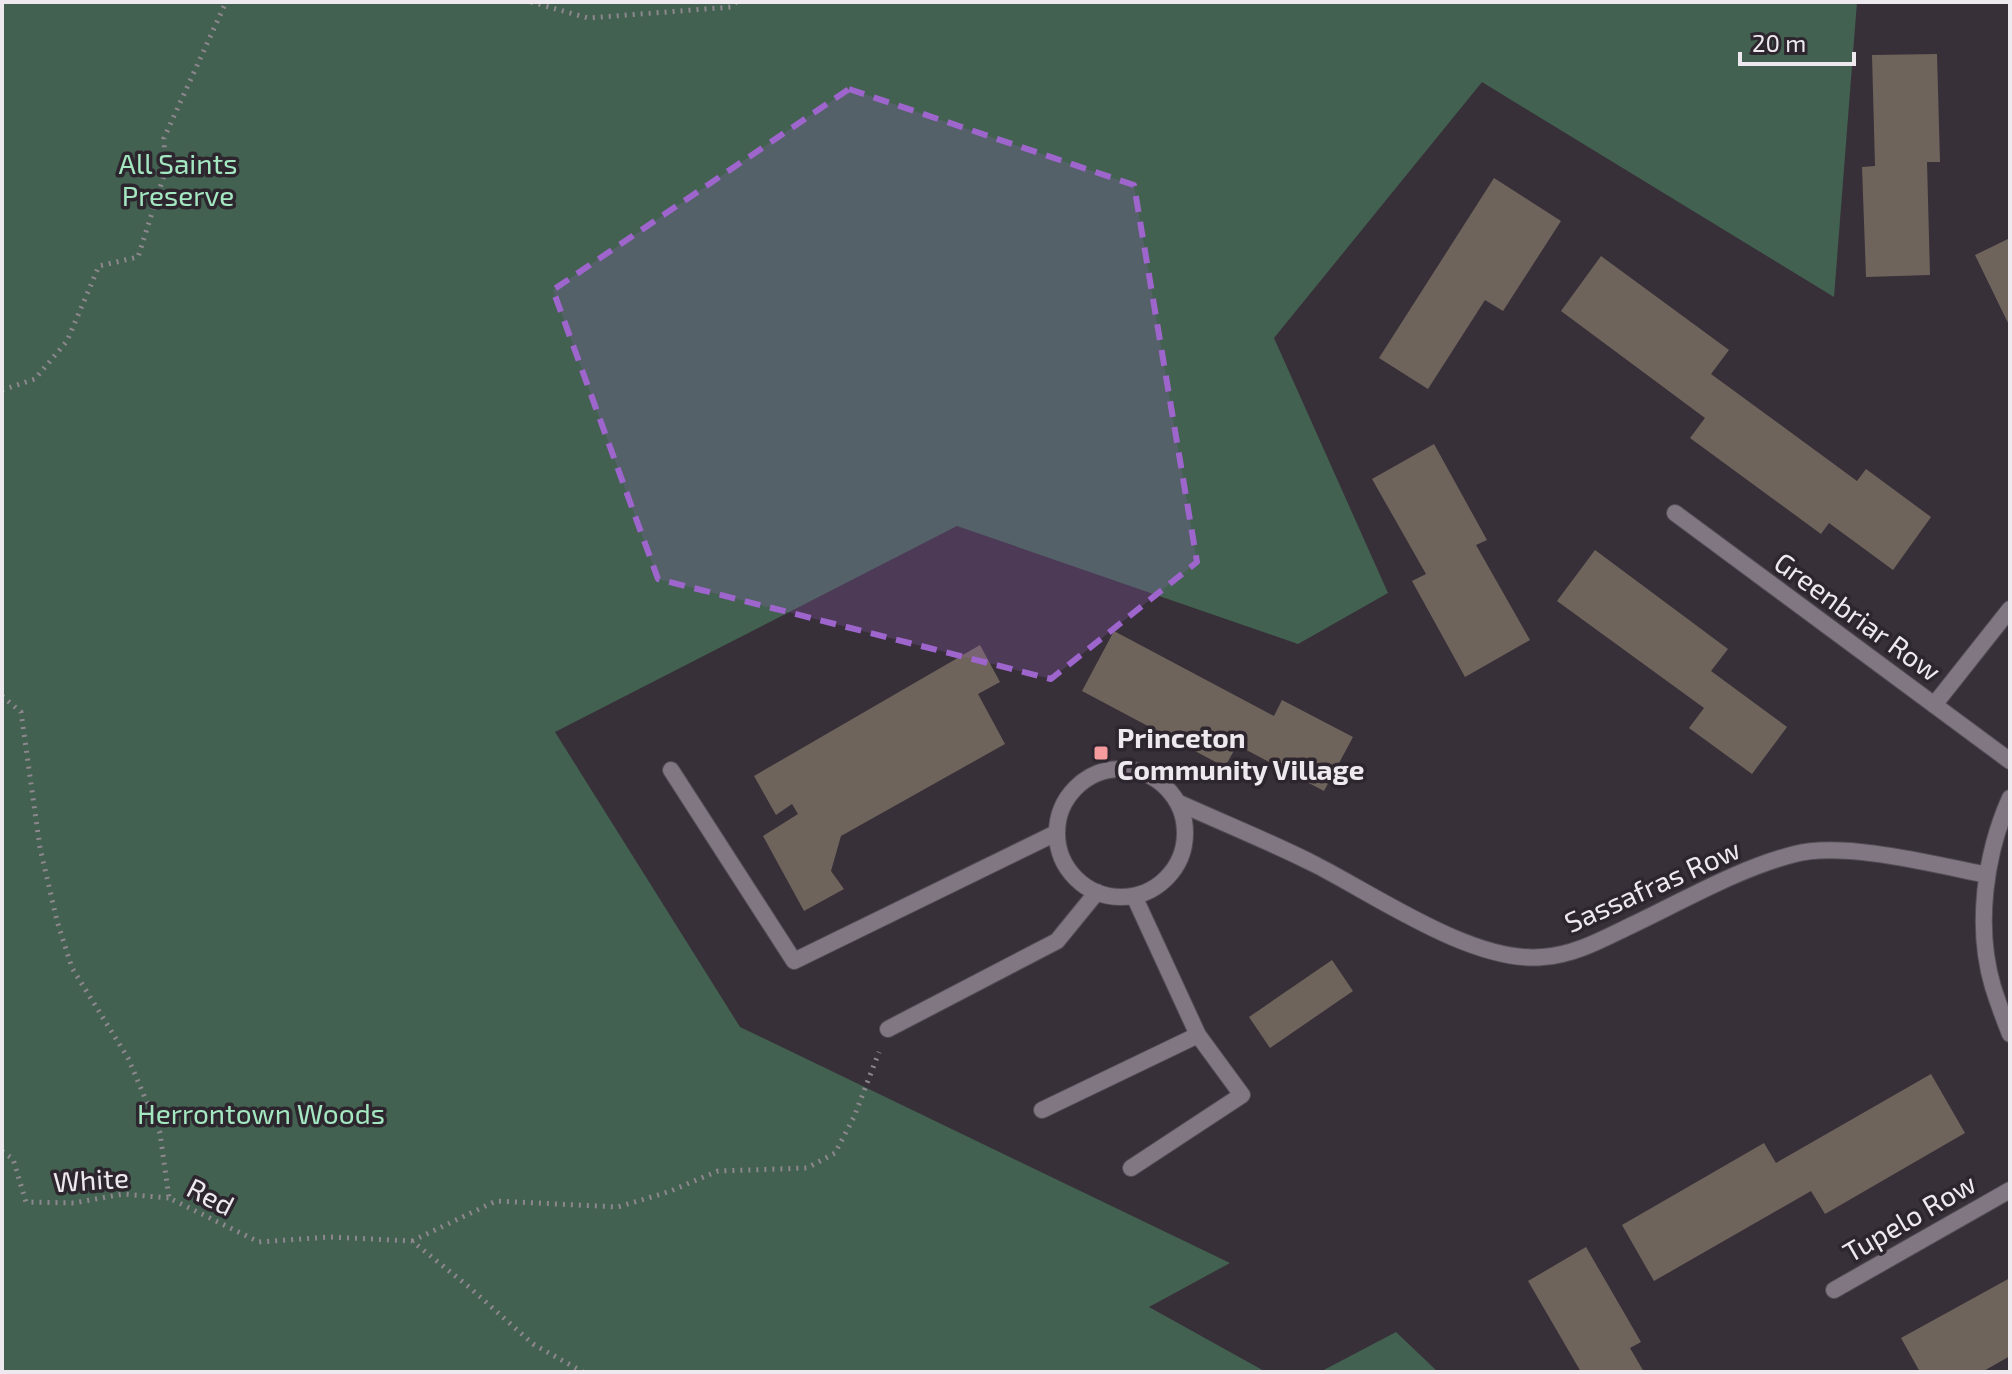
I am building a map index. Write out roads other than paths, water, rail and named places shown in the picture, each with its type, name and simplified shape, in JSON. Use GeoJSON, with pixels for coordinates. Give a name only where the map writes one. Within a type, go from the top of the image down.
{"type":"FeatureCollection","features":[{"type":"Feature","properties":{"kind":"lane","name":"Greenbriar Row"},"geometry":{"type":"LineString","coordinates":[[1675,513],[2010,761]]}},
{"type":"Feature","properties":{"kind":"lane"},"geometry":{"type":"LineString","coordinates":[[1934,705],[2010,609]]}},
{"type":"Feature","properties":{"kind":"lane"},"geometry":{"type":"LineString","coordinates":[[1122,768],[1140,772],[1167,787],[1177,802],[1185,835],[1180,858],[1168,876],[1154,888],[1134,896],[1119,897],[1085,886],[1069,870],[1061,855],[1056,833],[1064,803],[1074,788],[1092,775],[1122,768]]}},
{"type":"Feature","properties":{"kind":"lane"},"geometry":{"type":"LineString","coordinates":[[671,770],[794,961],[1056,833]]}},
{"type":"Feature","properties":{"kind":"lane"},"geometry":{"type":"LineString","coordinates":[[2010,798],[1999,823],[1987,875],[1985,938],[1992,985],[2010,1034]]}},
{"type":"Feature","properties":{"kind":"lane","name":"Sassafras Row"},"geometry":{"type":"LineString","coordinates":[[1177,802],[1313,864],[1469,945],[1504,956],[1542,958],[1580,950],[1758,866],[1797,853],[1835,850],[1927,862],[1987,875]]}},
{"type":"Feature","properties":{"kind":"lane"},"geometry":{"type":"LineString","coordinates":[[888,1029],[1057,941],[1097,892]]}},
{"type":"Feature","properties":{"kind":"lane"},"geometry":{"type":"LineString","coordinates":[[1131,1168],[1242,1095],[1198,1035],[1134,896]]}},
{"type":"Feature","properties":{"kind":"lane"},"geometry":{"type":"LineString","coordinates":[[1042,1110],[1198,1035]]}},
{"type":"Feature","properties":{"kind":"lane","name":"Tupelo Row"},"geometry":{"type":"LineString","coordinates":[[1834,1290],[2010,1190]]}},
{"type":"Feature","properties":{"kind":"place","name":"Princeton Community Village"},"geometry":{"type":"Point","coordinates":[1101,753]}},
{"type":"Feature","properties":{"kind":"park label","name":"All Saints Preserve"},"geometry":{"type":"Point","coordinates":[178,179]}},
{"type":"Feature","properties":{"kind":"park label","name":"Herrontown Woods"},"geometry":{"type":"Point","coordinates":[261,1113]}}]}
